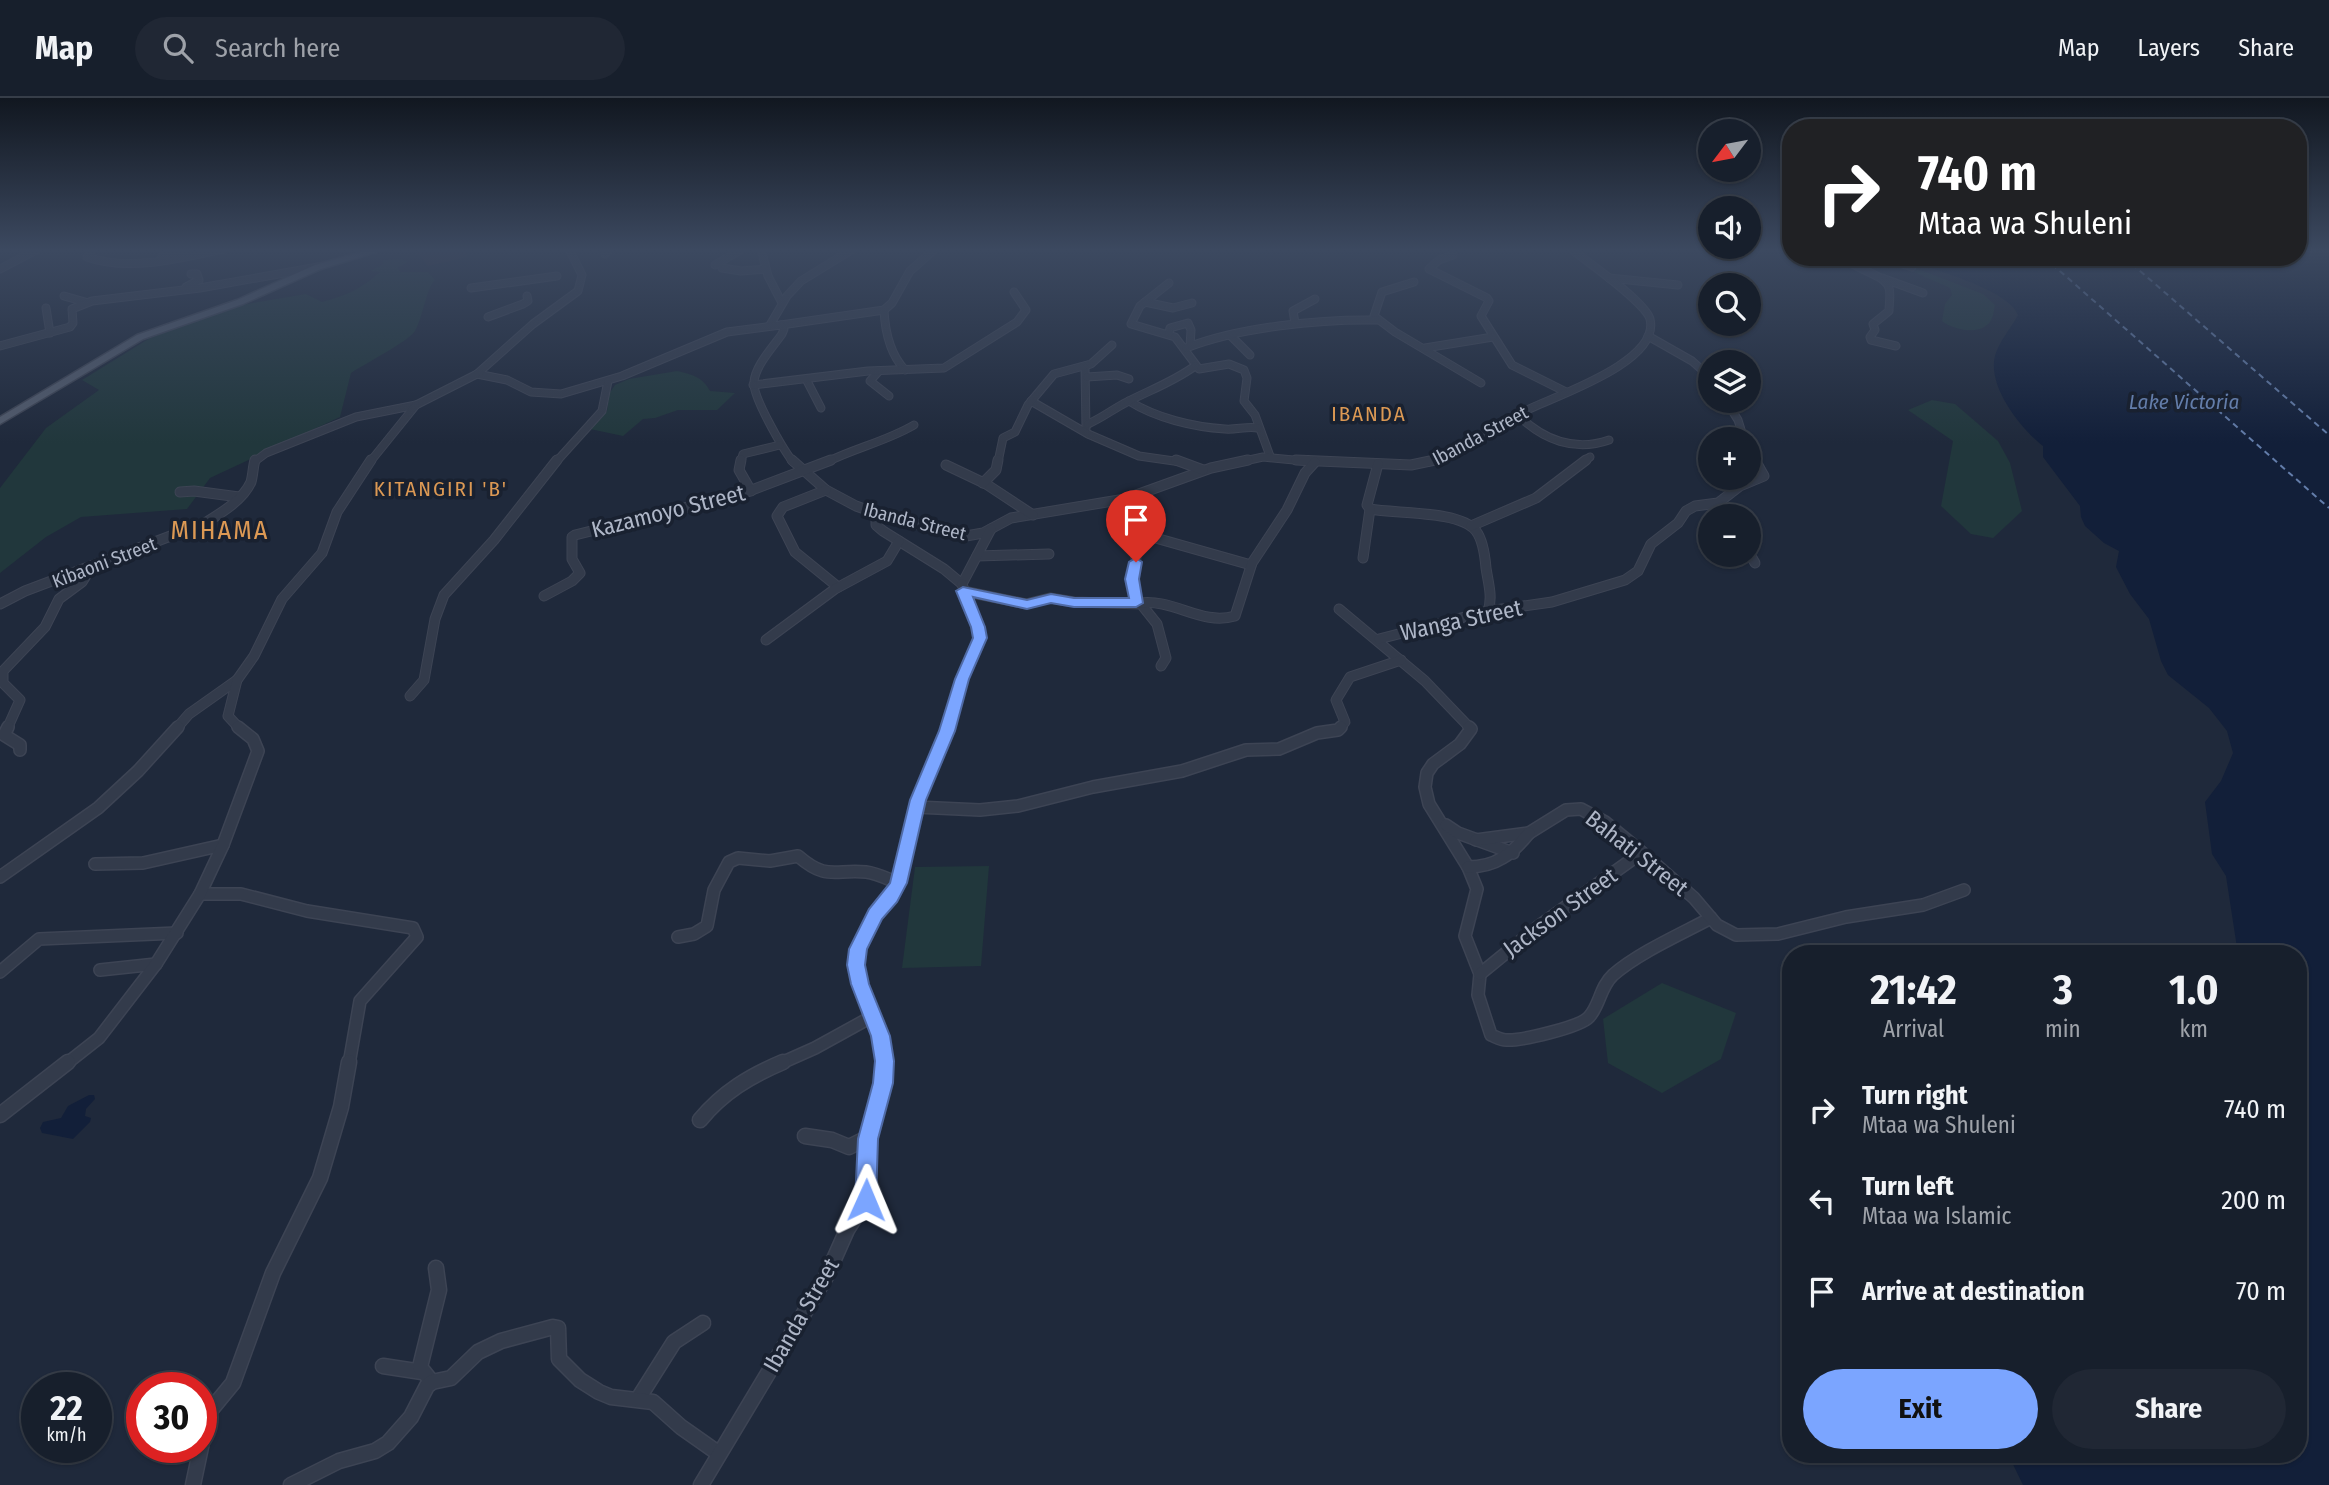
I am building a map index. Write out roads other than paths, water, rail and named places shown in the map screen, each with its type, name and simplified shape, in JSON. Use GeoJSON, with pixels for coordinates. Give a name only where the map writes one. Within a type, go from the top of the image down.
{"type":"FeatureCollection","features":[{"type":"Feature","properties":{"kind":"main road"},"geometry":{"type":"LineString","coordinates":[[0,421],[140,337],[206,314]]}},
{"type":"Feature","properties":{"kind":"street"},"geometry":{"type":"LineString","coordinates":[[48,314],[50,333]]}},
{"type":"Feature","properties":{"kind":"street"},"geometry":{"type":"LineString","coordinates":[[49,317],[67,314]]}},
{"type":"Feature","properties":{"kind":"street"},"geometry":{"type":"LineString","coordinates":[[0,346],[73,326],[71,314]]}},
{"type":"Feature","properties":{"kind":"street"},"geometry":{"type":"LineString","coordinates":[[488,317],[497,314]]}},
{"type":"Feature","properties":{"kind":"street"},"geometry":{"type":"LineString","coordinates":[[0,877],[98,808],[138,771],[189,714],[237,680],[254,656],[282,599],[322,553],[337,512],[358,475],[416,405],[477,373],[519,335],[548,314]]}},
{"type":"Feature","properties":{"kind":"street"},"geometry":{"type":"LineString","coordinates":[[769,325],[774,314]]}},
{"type":"Feature","properties":{"kind":"street"},"geometry":{"type":"LineString","coordinates":[[477,373],[507,380],[531,392],[545,395],[581,390],[712,337],[769,325],[858,314]]}},
{"type":"Feature","properties":{"kind":"street"},"geometry":{"type":"LineString","coordinates":[[885,314],[898,363],[905,370]]}},
{"type":"Feature","properties":{"kind":"street"},"geometry":{"type":"LineString","coordinates":[[780,325],[784,329],[782,334],[756,374],[753,385],[948,366],[1017,322],[1023,314]]}},
{"type":"Feature","properties":{"kind":"street"},"geometry":{"type":"LineString","coordinates":[[1136,314],[1131,324],[1143,330],[1169,333],[1188,347]]}},
{"type":"Feature","properties":{"kind":"street"},"geometry":{"type":"LineString","coordinates":[[1293,314],[1295,323]]}},
{"type":"Feature","properties":{"kind":"street"},"geometry":{"type":"LineString","coordinates":[[1375,314],[1377,320]]}},
{"type":"Feature","properties":{"kind":"street"},"geometry":{"type":"LineString","coordinates":[[1482,314],[1481,316],[1493,337],[1518,369],[1566,392]]}},
{"type":"Feature","properties":{"kind":"street"},"geometry":{"type":"LineString","coordinates":[[1649,314],[1651,318],[1648,336],[1698,366]]}},
{"type":"Feature","properties":{"kind":"street"},"geometry":{"type":"LineString","coordinates":[[1884,314],[1873,324],[1875,330],[1871,340],[1896,346]]}},
{"type":"Feature","properties":{"kind":"street"},"geometry":{"type":"LineString","coordinates":[[1188,347],[1295,323],[1346,318],[1377,320],[1481,383]]}},
{"type":"Feature","properties":{"kind":"street"},"geometry":{"type":"LineString","coordinates":[[1169,333],[1170,328],[1188,323],[1191,330],[1188,347],[1195,366],[1205,370],[1229,364],[1244,370],[1247,378],[1244,401],[1253,411],[1270,456]]}},
{"type":"Feature","properties":{"kind":"street"},"geometry":{"type":"LineString","coordinates":[[1231,336],[1250,355]]}},
{"type":"Feature","properties":{"kind":"street","name":"Ibanda Street"},"geometry":{"type":"LineString","coordinates":[[753,385],[780,445],[803,471],[826,491],[876,513],[966,536],[991,530],[1011,518],[1125,499],[1203,470],[1270,456],[1315,462],[1433,462],[1518,415],[1592,382],[1621,363],[1648,336]]}},
{"type":"Feature","properties":{"kind":"street"},"geometry":{"type":"LineString","coordinates":[[1425,348],[1493,337]]}},
{"type":"Feature","properties":{"kind":"street"},"geometry":{"type":"LineString","coordinates":[[983,483],[996,470],[1001,441],[1016,432],[1031,401],[1054,374],[1085,367],[1097,360],[1112,345]]}},
{"type":"Feature","properties":{"kind":"street"},"geometry":{"type":"LineString","coordinates":[[888,396],[870,381],[873,375],[898,363]]}},
{"type":"Feature","properties":{"kind":"street"},"geometry":{"type":"LineString","coordinates":[[1086,428],[1129,401],[1175,381],[1195,366]]}},
{"type":"Feature","properties":{"kind":"street"},"geometry":{"type":"LineString","coordinates":[[1085,367],[1086,428]]}},
{"type":"Feature","properties":{"kind":"street"},"geometry":{"type":"LineString","coordinates":[[1087,377],[1117,375],[1129,379]]}},
{"type":"Feature","properties":{"kind":"street"},"geometry":{"type":"LineString","coordinates":[[806,379],[821,408]]}},
{"type":"Feature","properties":{"kind":"street"},"geometry":{"type":"LineString","coordinates":[[410,696],[424,680],[435,619],[444,595],[494,540],[565,450],[603,411],[608,381]]}},
{"type":"Feature","properties":{"kind":"street"},"geometry":{"type":"LineString","coordinates":[[1031,401],[1139,456],[1173,459],[1203,470]]}},
{"type":"Feature","properties":{"kind":"street"},"geometry":{"type":"LineString","coordinates":[[1129,401],[1146,412],[1196,424],[1224,429],[1258,428]]}},
{"type":"Feature","properties":{"kind":"street","name":"Kibaoni Street"},"geometry":{"type":"LineString","coordinates":[[0,604],[205,523],[239,497],[252,479],[254,461],[266,453],[356,417],[416,405]]}},
{"type":"Feature","properties":{"kind":"street"},"geometry":{"type":"LineString","coordinates":[[1518,415],[1535,433],[1565,442],[1588,447],[1609,440]]}},
{"type":"Feature","properties":{"kind":"street","name":"Kazamoyo Street"},"geometry":{"type":"LineString","coordinates":[[544,596],[572,581],[580,573],[571,556],[572,537],[575,535],[751,491],[901,433],[914,425]]}},
{"type":"Feature","properties":{"kind":"street"},"geometry":{"type":"LineString","coordinates":[[751,491],[739,470],[743,454],[780,445]]}},
{"type":"Feature","properties":{"kind":"street"},"geometry":{"type":"LineString","coordinates":[[1471,526],[1536,498],[1590,457]]}},
{"type":"Feature","properties":{"kind":"street"},"geometry":{"type":"LineString","coordinates":[[876,513],[877,526],[944,569],[962,587],[1027,604],[1051,598],[1074,602],[1138,603],[1158,600],[1203,616],[1228,620],[1238,611],[1251,565],[1287,510],[1305,473],[1315,462]]}},
{"type":"Feature","properties":{"kind":"street"},"geometry":{"type":"LineString","coordinates":[[1363,558],[1370,509],[1367,505],[1378,464]]}},
{"type":"Feature","properties":{"kind":"street"},"geometry":{"type":"LineString","coordinates":[[946,466],[983,483],[1033,515]]}},
{"type":"Feature","properties":{"kind":"street","name":"Wanga Street"},"geometry":{"type":"LineString","coordinates":[[1714,504],[1735,490]]}},
{"type":"Feature","properties":{"kind":"street"},"geometry":{"type":"LineString","coordinates":[[180,492],[194,491],[239,497]]}},
{"type":"Feature","properties":{"kind":"street"},"geometry":{"type":"LineString","coordinates":[[826,491],[783,507],[777,516],[795,552],[838,587]]}},
{"type":"Feature","properties":{"kind":"street"},"geometry":{"type":"LineString","coordinates":[[1125,499],[1134,526],[1136,554],[1132,579],[1138,603],[1149,611],[1157,624],[1166,659],[1161,666]]}},
{"type":"Feature","properties":{"kind":"street","name":"Wanga Street"},"geometry":{"type":"LineString","coordinates":[[1378,639],[1488,611],[1552,602],[1625,580],[1638,571],[1651,544],[1678,523],[1686,511],[1698,506]]}},
{"type":"Feature","properties":{"kind":"street"},"geometry":{"type":"LineString","coordinates":[[1370,509],[1438,517],[1471,526],[1476,531],[1485,560],[1491,606],[1488,611]]}},
{"type":"Feature","properties":{"kind":"street"},"geometry":{"type":"LineString","coordinates":[[1134,526],[1152,537],[1251,565]]}},
{"type":"Feature","properties":{"kind":"street"},"geometry":{"type":"LineString","coordinates":[[962,587],[991,530]]}},
{"type":"Feature","properties":{"kind":"street"},"geometry":{"type":"LineString","coordinates":[[766,640],[838,587],[887,561],[899,541]]}},
{"type":"Feature","properties":{"kind":"street"},"geometry":{"type":"LineString","coordinates":[[976,556],[1049,554]]}},
{"type":"Feature","properties":{"kind":"street"},"geometry":{"type":"LineString","coordinates":[[20,750],[17,742],[4,736],[20,700],[3,682],[3,671],[45,627],[59,600],[82,582],[92,566]]}},
{"type":"Feature","properties":{"kind":"street","name":"Ibanda Street"},"geometry":{"type":"LineString","coordinates":[[701,1485],[718,1452],[827,1275],[847,1230],[866,1200],[869,1137],[883,1083],[885,1061],[880,1036],[858,974],[858,949],[875,914],[891,897],[898,883],[916,807],[947,731],[962,679],[980,638],[962,587]]}},
{"type":"Feature","properties":{"kind":"street"},"geometry":{"type":"LineString","coordinates":[[1339,609],[1378,639]]}},
{"type":"Feature","properties":{"kind":"street","name":"Wanga Street"},"geometry":{"type":"LineString","coordinates":[[1378,639],[1471,729],[1468,737],[1439,757],[1429,770],[1425,794],[1468,867],[1477,894],[1465,936],[1480,974],[1479,995],[1491,1035],[1505,1040],[1529,1037],[1587,1020],[1598,1006],[1602,990],[1612,976],[1667,941],[1711,918]]}},
{"type":"Feature","properties":{"kind":"street"},"geometry":{"type":"LineString","coordinates":[[916,807],[981,810],[1018,806],[1093,787],[1182,771],[1246,750],[1279,749],[1317,733],[1338,730],[1345,722],[1337,696],[1350,677],[1401,660]]}},
{"type":"Feature","properties":{"kind":"street"},"geometry":{"type":"LineString","coordinates":[[0,1115],[99,1038],[156,964],[200,894],[223,845],[258,751],[250,733],[233,723],[228,716],[237,680]]}},
{"type":"Feature","properties":{"kind":"street","name":"Bahati Street"},"geometry":{"type":"LineString","coordinates":[[1476,840],[1529,833],[1564,811],[1577,809],[1590,813],[1697,900],[1717,927],[1730,934],[1759,935],[1943,900],[1964,890]]}},
{"type":"Feature","properties":{"kind":"street"},"geometry":{"type":"LineString","coordinates":[[1439,818],[1458,833],[1513,853]]}},
{"type":"Feature","properties":{"kind":"street"},"geometry":{"type":"LineString","coordinates":[[1468,867],[1488,866],[1513,853],[1529,833]]}},
{"type":"Feature","properties":{"kind":"street"},"geometry":{"type":"LineString","coordinates":[[95,864],[143,863],[223,845]]}},
{"type":"Feature","properties":{"kind":"street","name":"Jackson Street"},"geometry":{"type":"LineString","coordinates":[[1480,974],[1539,924],[1641,853]]}},
{"type":"Feature","properties":{"kind":"street"},"geometry":{"type":"LineString","coordinates":[[678,937],[694,934],[708,926],[714,890],[729,862],[738,858],[776,861],[798,856],[811,867],[832,874],[867,872],[898,883]]}},
{"type":"Feature","properties":{"kind":"street"},"geometry":{"type":"LineString","coordinates":[[200,894],[229,890],[275,905],[310,912],[356,921],[405,925],[412,928],[417,937],[360,1001],[341,1107],[320,1178],[273,1273],[233,1383],[217,1402]]}},
{"type":"Feature","properties":{"kind":"street"},"geometry":{"type":"LineString","coordinates":[[0,972],[39,939],[177,933]]}},
{"type":"Feature","properties":{"kind":"street"},"geometry":{"type":"LineString","coordinates":[[100,970],[156,964]]}},
{"type":"Feature","properties":{"kind":"street"},"geometry":{"type":"LineString","coordinates":[[700,1120],[716,1100],[745,1078],[815,1047],[873,1016]]}},
{"type":"Feature","properties":{"kind":"street"},"geometry":{"type":"LineString","coordinates":[[805,1136],[832,1140],[849,1147],[869,1137]]}},
{"type":"Feature","properties":{"kind":"street"},"geometry":{"type":"LineString","coordinates":[[291,1485],[339,1461],[375,1451],[388,1443],[411,1417],[427,1377],[422,1358],[439,1290],[436,1268]]}},
{"type":"Feature","properties":{"kind":"street"},"geometry":{"type":"LineString","coordinates":[[638,1399],[674,1342],[703,1323]]}},
{"type":"Feature","properties":{"kind":"street"},"geometry":{"type":"LineString","coordinates":[[383,1366],[427,1377],[451,1378],[471,1357],[491,1345],[555,1327],[560,1334],[559,1359],[580,1380],[611,1397],[649,1401],[718,1452]]}},
{"type":"Feature","properties":{"kind":"street"},"geometry":{"type":"LineString","coordinates":[[648,1383],[660,1408]]}},
{"type":"Feature","properties":{"kind":"street"},"geometry":{"type":"LineString","coordinates":[[193,1485],[198,1463]]}},
{"type":"Feature","properties":{"kind":"water","name":"Lake Victoria"},"geometry":{"type":"Polygon","coordinates":[[[2329,314],[2329,1485],[2023,1485],[2012,1463],[2307,1463],[2307,945],[2237,945],[2226,876],[2212,854],[2205,802],[2221,781],[2233,753],[2227,731],[2209,708],[2168,675],[2161,661],[2149,619],[2130,594],[2116,567],[2119,551],[2104,543],[2085,526],[2080,506],[2043,457],[2043,446],[2024,428],[2006,402],[1999,388],[1994,361],[2000,344],[2018,315],[2329,314]]]}},
{"type":"Feature","properties":{"kind":"water"},"geometry":{"type":"Polygon","coordinates":[[[94,1095],[95,1099],[86,1109],[85,1116],[91,1118],[90,1122],[73,1139],[42,1133],[40,1128],[43,1122],[61,1118],[68,1106],[94,1095]]]}},
{"type":"Feature","properties":{"kind":"district","name":"IBANDA"},"geometry":{"type":"Point","coordinates":[1369,414]}},
{"type":"Feature","properties":{"kind":"district","name":"KITANGIRI 'B'"},"geometry":{"type":"Point","coordinates":[441,489]}},
{"type":"Feature","properties":{"kind":"district","name":"MIHAMA"},"geometry":{"type":"Point","coordinates":[220,530]}}]}
